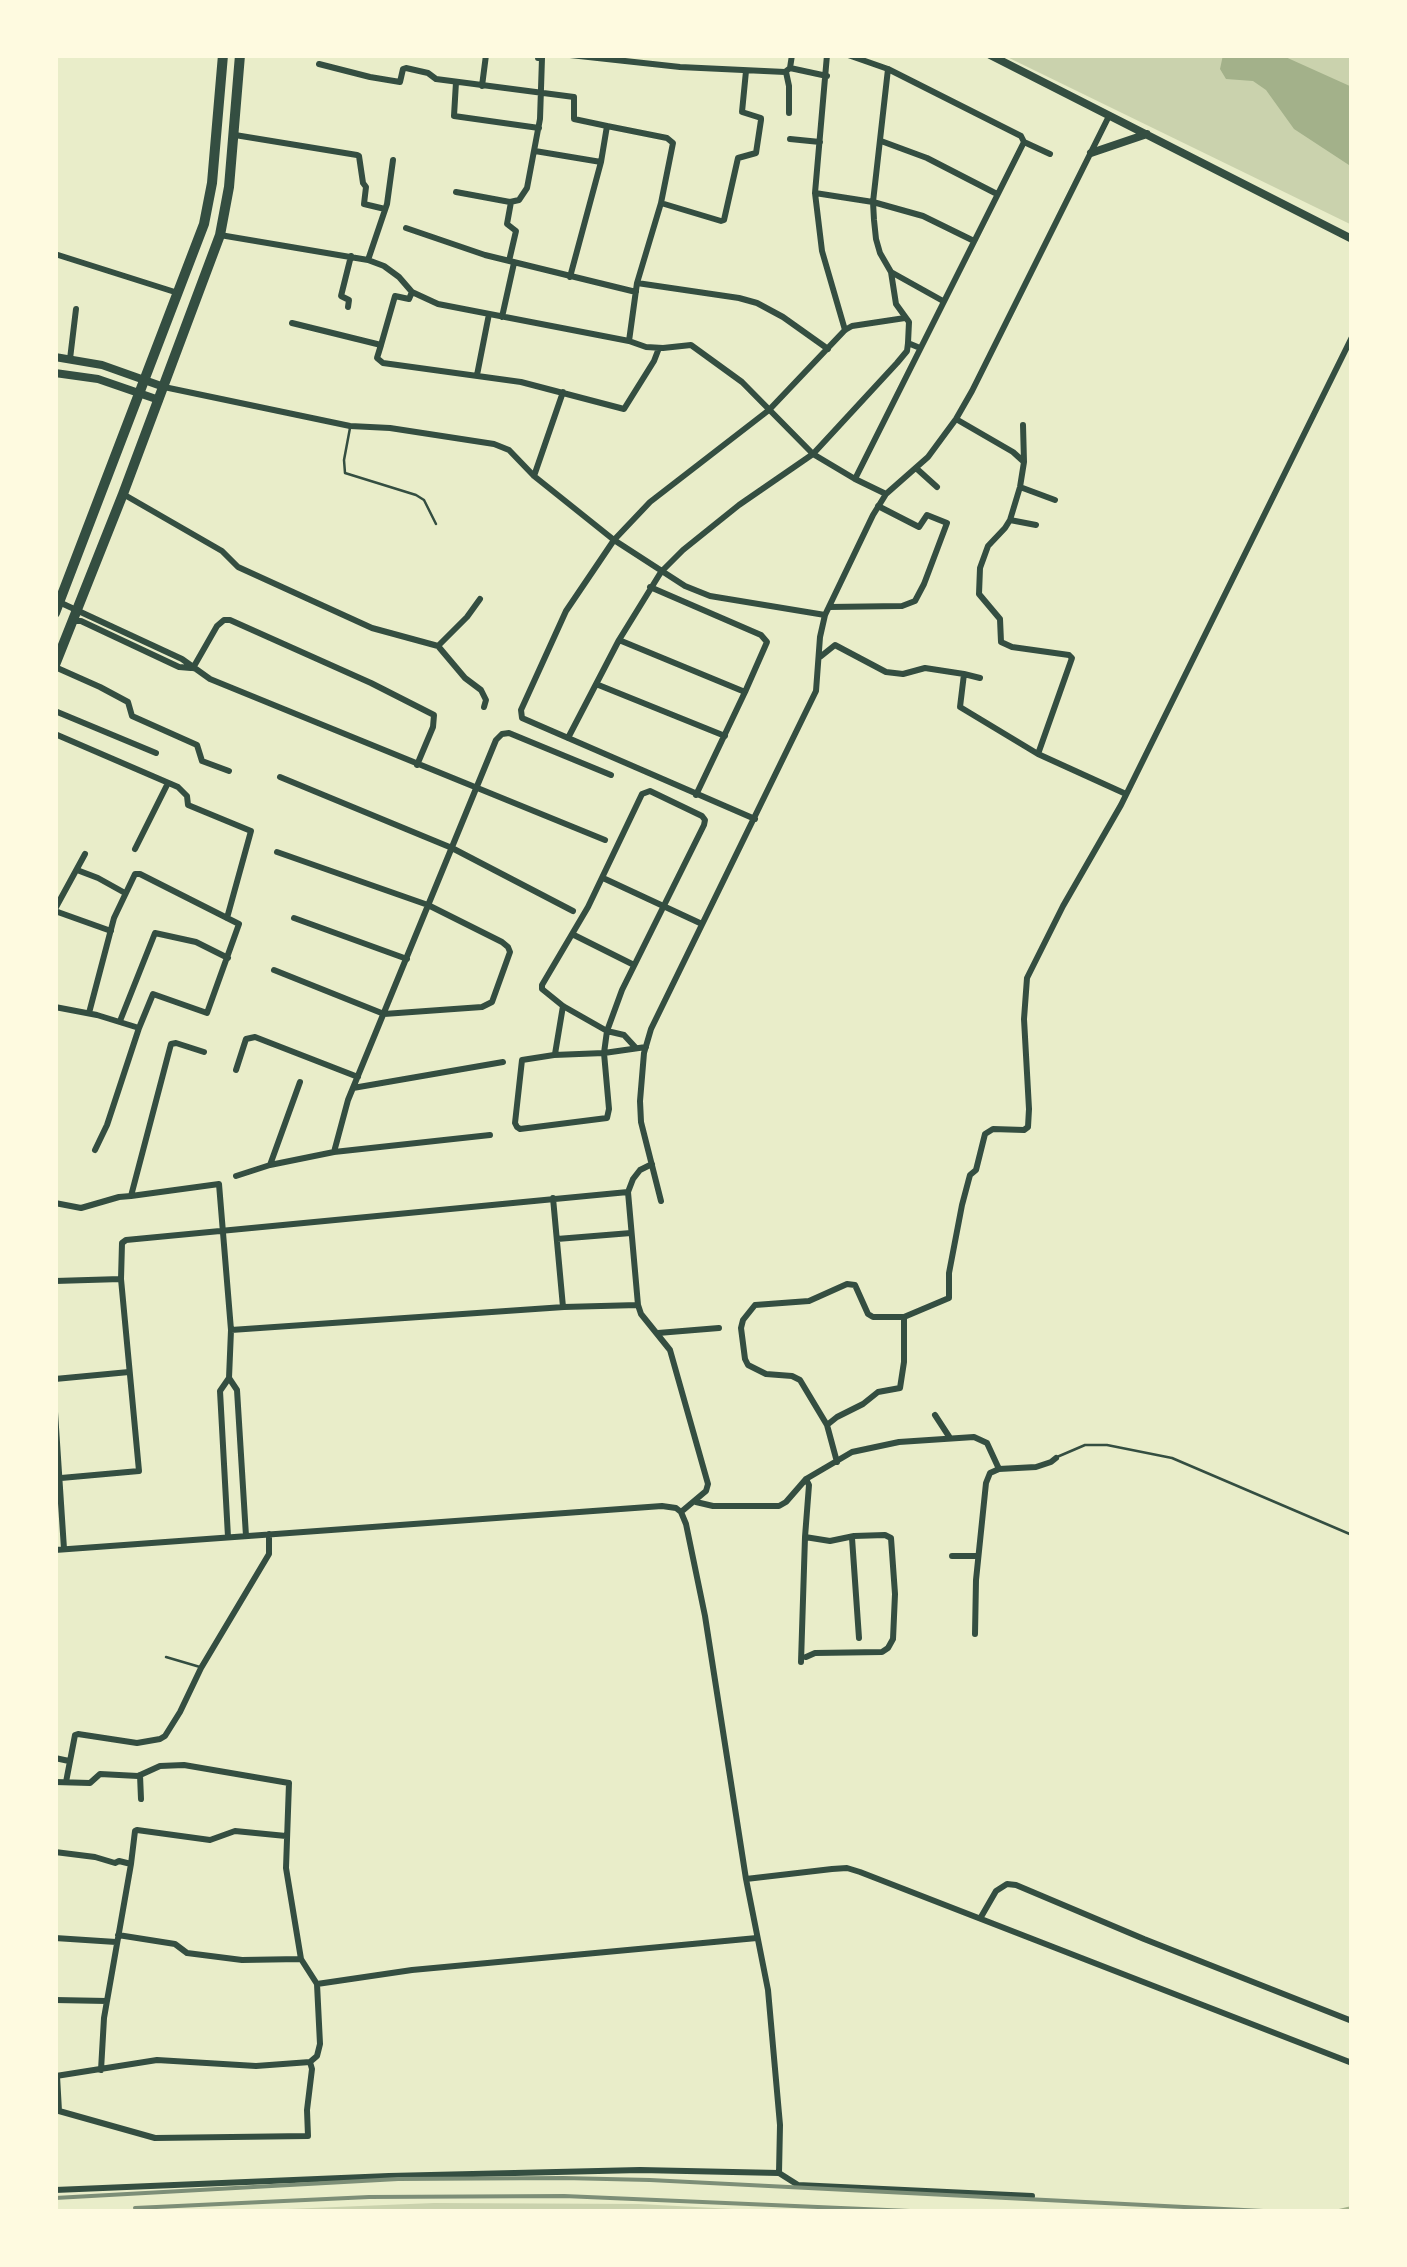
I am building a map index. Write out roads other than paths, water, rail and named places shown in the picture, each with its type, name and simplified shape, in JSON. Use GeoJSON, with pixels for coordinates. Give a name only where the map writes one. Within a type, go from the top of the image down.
{"type":"FeatureCollection","features":[{"type":"Feature","properties":{"kind":"main road"},"geometry":{"type":"LineString","coordinates":[[57,608],[204,224],[224,55]]}},
{"type":"Feature","properties":{"kind":"main road"},"geometry":{"type":"LineString","coordinates":[[55,666],[220,235],[235,135],[240,55]]}},
{"type":"Feature","properties":{"kind":"street"},"geometry":{"type":"LineString","coordinates":[[482,86],[486,55]]}},
{"type":"Feature","properties":{"kind":"street"},"geometry":{"type":"LineString","coordinates":[[456,192],[512,202],[519,200],[527,188],[539,128],[542,58],[538,55]]}},
{"type":"Feature","properties":{"kind":"street"},"geometry":{"type":"LineString","coordinates":[[570,55],[827,76]]}},
{"type":"Feature","properties":{"kind":"street"},"geometry":{"type":"LineString","coordinates":[[707,55],[708,68]]}},
{"type":"Feature","properties":{"kind":"street"},"geometry":{"type":"LineString","coordinates":[[788,113],[792,55]]}},
{"type":"Feature","properties":{"kind":"street"},"geometry":{"type":"LineString","coordinates":[[827,55],[816,194],[822,251],[846,330]]}},
{"type":"Feature","properties":{"kind":"street"},"geometry":{"type":"LineString","coordinates":[[848,55],[888,70],[1050,154]]}},
{"type":"Feature","properties":{"kind":"street"},"geometry":{"type":"LineString","coordinates":[[990,55],[1352,239]]}},
{"type":"Feature","properties":{"kind":"street"},"geometry":{"type":"LineString","coordinates":[[319,64],[400,82],[406,68],[428,72],[436,79],[574,97],[574,119],[673,142],[661,203],[636,288],[629,341]]}},
{"type":"Feature","properties":{"kind":"street"},"geometry":{"type":"LineString","coordinates":[[568,738],[661,572],[739,505],[812,454],[906,350],[909,322],[896,304],[891,272],[880,253],[873,202],[888,70]]}},
{"type":"Feature","properties":{"kind":"street"},"geometry":{"type":"LineString","coordinates":[[661,203],[724,220],[738,158],[756,153],[762,120],[742,112],[746,71]]}},
{"type":"Feature","properties":{"kind":"street"},"geometry":{"type":"LineString","coordinates":[[456,82],[454,116],[539,128]]}},
{"type":"Feature","properties":{"kind":"street"},"geometry":{"type":"LineString","coordinates":[[662,1201],[641,1122],[640,1101],[646,1047],[656,1018],[816,691],[820,637],[827,611],[878,506],[916,468],[956,419],[972,392],[1109,116]]}},
{"type":"Feature","properties":{"kind":"street"},"geometry":{"type":"LineString","coordinates":[[570,277],[607,126]]}},
{"type":"Feature","properties":{"kind":"street"},"geometry":{"type":"LineString","coordinates":[[1091,154],[1148,134]]}},
{"type":"Feature","properties":{"kind":"street"},"geometry":{"type":"LineString","coordinates":[[235,135],[357,154],[366,187],[364,204],[385,210]]}},
{"type":"Feature","properties":{"kind":"street"},"geometry":{"type":"LineString","coordinates":[[790,139],[820,142]]}},
{"type":"Feature","properties":{"kind":"street"},"geometry":{"type":"LineString","coordinates":[[881,141],[927,158],[997,194]]}},
{"type":"Feature","properties":{"kind":"street"},"geometry":{"type":"LineString","coordinates":[[854,479],[1024,142]]}},
{"type":"Feature","properties":{"kind":"street"},"geometry":{"type":"LineString","coordinates":[[535,150],[601,162]]}},
{"type":"Feature","properties":{"kind":"street"},"geometry":{"type":"LineString","coordinates":[[368,260],[385,210],[392,160]]}},
{"type":"Feature","properties":{"kind":"street"},"geometry":{"type":"LineString","coordinates":[[816,194],[873,202],[923,216],[974,242]]}},
{"type":"Feature","properties":{"kind":"street"},"geometry":{"type":"LineString","coordinates":[[502,317],[516,231],[507,224],[512,202]]}},
{"type":"Feature","properties":{"kind":"street"},"geometry":{"type":"LineString","coordinates":[[406,228],[570,277],[757,303],[828,349]]}},
{"type":"Feature","properties":{"kind":"street"},"geometry":{"type":"LineString","coordinates":[[220,235],[368,260],[384,266],[412,292],[438,304],[659,348],[686,344],[697,348],[742,382],[812,454],[886,494]]}},
{"type":"Feature","properties":{"kind":"street"},"geometry":{"type":"LineString","coordinates":[[55,254],[178,293]]}},
{"type":"Feature","properties":{"kind":"street"},"geometry":{"type":"LineString","coordinates":[[348,307],[349,300],[341,296],[350,256]]}},
{"type":"Feature","properties":{"kind":"street"},"geometry":{"type":"LineString","coordinates":[[891,272],[943,301]]}},
{"type":"Feature","properties":{"kind":"street"},"geometry":{"type":"LineString","coordinates":[[412,292],[409,299],[395,296],[378,358],[383,363],[521,382],[624,409],[659,348]]}},
{"type":"Feature","properties":{"kind":"street"},"geometry":{"type":"LineString","coordinates":[[70,359],[76,310]]}},
{"type":"Feature","properties":{"kind":"street"},"geometry":{"type":"LineString","coordinates":[[477,375],[488,314]]}},
{"type":"Feature","properties":{"kind":"street"},"geometry":{"type":"LineString","coordinates":[[755,819],[522,718],[520,710],[566,611],[614,540],[663,491],[768,410],[846,330],[905,318]]}},
{"type":"Feature","properties":{"kind":"street"},"geometry":{"type":"LineString","coordinates":[[292,323],[381,346]]}},
{"type":"Feature","properties":{"kind":"street"},"geometry":{"type":"LineString","coordinates":[[837,1462],[826,1425],[796,1377],[766,1374],[748,1365],[742,1320],[752,1308],[809,1300],[850,1284],[856,1287],[873,1317],[904,1317],[949,1298],[949,1274],[962,1205],[986,1131],[1026,1129],[1028,1122],[1024,1019],[1027,978],[1126,794],[1352,337]]}},
{"type":"Feature","properties":{"kind":"street"},"geometry":{"type":"LineString","coordinates":[[908,343],[920,348]]}},
{"type":"Feature","properties":{"kind":"street"},"geometry":{"type":"LineString","coordinates":[[55,357],[102,366],[164,387],[350,426],[494,444],[509,450],[534,476],[614,540],[661,572],[710,596],[827,611],[890,608],[915,602],[946,523],[927,515],[920,528],[878,506]]}},
{"type":"Feature","properties":{"kind":"street"},"geometry":{"type":"LineString","coordinates":[[55,373],[98,379],[158,400]]}},
{"type":"Feature","properties":{"kind":"street"},"geometry":{"type":"LineString","coordinates":[[887,375],[902,383]]}},
{"type":"Feature","properties":{"kind":"street"},"geometry":{"type":"LineString","coordinates":[[534,476],[563,392]]}},
{"type":"Feature","properties":{"kind":"street"},"geometry":{"type":"LineString","coordinates":[[956,419],[1024,462]]}},
{"type":"Feature","properties":{"kind":"street"},"geometry":{"type":"LineString","coordinates":[[1023,425],[1020,487],[1006,528],[988,546],[980,568],[979,594],[1000,619],[1001,642],[1072,658],[1038,754]]}},
{"type":"Feature","properties":{"kind":"street"},"geometry":{"type":"LineString","coordinates":[[916,468],[937,486]]}},
{"type":"Feature","properties":{"kind":"street"},"geometry":{"type":"LineString","coordinates":[[1020,487],[1056,500]]}},
{"type":"Feature","properties":{"kind":"street"},"geometry":{"type":"LineString","coordinates":[[123,494],[213,545],[247,572],[372,628],[438,646],[462,675],[482,690],[484,706]]}},
{"type":"Feature","properties":{"kind":"street"},"geometry":{"type":"LineString","coordinates":[[1010,520],[1036,525]]}},
{"type":"Feature","properties":{"kind":"street"},"geometry":{"type":"LineString","coordinates":[[650,587],[766,638],[767,645],[696,795]]}},
{"type":"Feature","properties":{"kind":"street"},"geometry":{"type":"LineString","coordinates":[[438,646],[480,600]]}},
{"type":"Feature","properties":{"kind":"street"},"geometry":{"type":"LineString","coordinates":[[57,608],[182,658],[210,679],[604,840]]}},
{"type":"Feature","properties":{"kind":"street"},"geometry":{"type":"LineString","coordinates":[[192,668],[217,626],[230,620],[434,715],[417,764]]}},
{"type":"Feature","properties":{"kind":"street"},"geometry":{"type":"LineString","coordinates":[[620,640],[745,692]]}},
{"type":"Feature","properties":{"kind":"street"},"geometry":{"type":"LineString","coordinates":[[820,657],[835,645],[886,672],[904,674],[925,668],[980,678]]}},
{"type":"Feature","properties":{"kind":"street"},"geometry":{"type":"LineString","coordinates":[[55,666],[128,702],[132,716],[197,745],[202,761],[229,771]]}},
{"type":"Feature","properties":{"kind":"street"},"geometry":{"type":"LineString","coordinates":[[964,674],[960,707],[1038,754],[1126,794]]}},
{"type":"Feature","properties":{"kind":"street"},"geometry":{"type":"LineString","coordinates":[[596,684],[725,736]]}},
{"type":"Feature","properties":{"kind":"street"},"geometry":{"type":"LineString","coordinates":[[55,710],[156,753]]}},
{"type":"Feature","properties":{"kind":"street"},"geometry":{"type":"LineString","coordinates":[[334,1152],[340,1121],[496,740],[509,733],[611,775]]}},
{"type":"Feature","properties":{"kind":"street"},"geometry":{"type":"LineString","coordinates":[[55,734],[178,787],[188,796],[188,805],[251,831],[227,918]]}},
{"type":"Feature","properties":{"kind":"street"},"geometry":{"type":"LineString","coordinates":[[280,776],[452,848],[573,911]]}},
{"type":"Feature","properties":{"kind":"street"},"geometry":{"type":"LineString","coordinates":[[135,849],[168,783]]}},
{"type":"Feature","properties":{"kind":"street"},"geometry":{"type":"LineString","coordinates":[[636,1048],[624,1035],[607,1030],[562,1006],[542,986],[602,878],[642,794],[650,791],[705,820],[622,990],[607,1030],[604,1053],[609,1110],[606,1118],[520,1129],[515,1122],[520,1063],[525,1058],[604,1053],[646,1047]]}},
{"type":"Feature","properties":{"kind":"street"},"geometry":{"type":"LineString","coordinates":[[274,970],[384,1014],[482,1007],[492,1002],[509,958],[508,946],[428,905],[278,852]]}},
{"type":"Feature","properties":{"kind":"street"},"geometry":{"type":"LineString","coordinates":[[85,854],[55,910],[111,931]]}},
{"type":"Feature","properties":{"kind":"street"},"geometry":{"type":"LineString","coordinates":[[76,870],[125,893]]}},
{"type":"Feature","properties":{"kind":"street"},"geometry":{"type":"LineString","coordinates":[[89,1013],[111,931],[134,875],[138,873],[239,924],[207,1012],[154,993],[95,1150]]}},
{"type":"Feature","properties":{"kind":"street"},"geometry":{"type":"LineString","coordinates":[[602,878],[702,924]]}},
{"type":"Feature","properties":{"kind":"street"},"geometry":{"type":"LineString","coordinates":[[294,918],[406,960]]}},
{"type":"Feature","properties":{"kind":"street"},"geometry":{"type":"LineString","coordinates":[[120,1022],[154,934],[196,942],[228,958]]}},
{"type":"Feature","properties":{"kind":"street"},"geometry":{"type":"LineString","coordinates":[[572,934],[634,965]]}},
{"type":"Feature","properties":{"kind":"street"},"geometry":{"type":"LineString","coordinates":[[55,1006],[139,1028]]}},
{"type":"Feature","properties":{"kind":"street"},"geometry":{"type":"LineString","coordinates":[[554,1054],[562,1006]]}},
{"type":"Feature","properties":{"kind":"street"},"geometry":{"type":"LineString","coordinates":[[236,1070],[246,1040],[255,1036],[358,1077]]}},
{"type":"Feature","properties":{"kind":"street"},"geometry":{"type":"LineString","coordinates":[[131,1196],[171,1044],[204,1052]]}},
{"type":"Feature","properties":{"kind":"street"},"geometry":{"type":"LineString","coordinates":[[353,1088],[504,1062]]}},
{"type":"Feature","properties":{"kind":"street"},"geometry":{"type":"LineString","coordinates":[[270,1165],[300,1082]]}},
{"type":"Feature","properties":{"kind":"street"},"geometry":{"type":"LineString","coordinates":[[236,1176],[334,1152],[490,1134]]}},
{"type":"Feature","properties":{"kind":"street"},"geometry":{"type":"LineString","coordinates":[[652,1164],[633,1178],[628,1192],[638,1305],[640,1314],[670,1350],[708,1484],[696,1502],[681,1512]]}},
{"type":"Feature","properties":{"kind":"street"},"geometry":{"type":"LineString","coordinates":[[55,1203],[81,1208],[119,1197],[219,1184],[230,1330],[229,1378],[220,1391],[228,1537]]}},
{"type":"Feature","properties":{"kind":"street"},"geometry":{"type":"LineString","coordinates":[[61,1478],[139,1471],[121,1279],[122,1243],[128,1238],[628,1192]]}},
{"type":"Feature","properties":{"kind":"street"},"geometry":{"type":"LineString","coordinates":[[552,1198],[564,1307]]}},
{"type":"Feature","properties":{"kind":"street"},"geometry":{"type":"LineString","coordinates":[[557,1240],[631,1233]]}},
{"type":"Feature","properties":{"kind":"street"},"geometry":{"type":"LineString","coordinates":[[55,1281],[121,1279]]}},
{"type":"Feature","properties":{"kind":"street"},"geometry":{"type":"LineString","coordinates":[[230,1330],[638,1305]]}},
{"type":"Feature","properties":{"kind":"street"},"geometry":{"type":"LineString","coordinates":[[826,1425],[878,1392],[900,1388],[904,1317]]}},
{"type":"Feature","properties":{"kind":"street"},"geometry":{"type":"LineString","coordinates":[[657,1333],[719,1328]]}},
{"type":"Feature","properties":{"kind":"street"},"geometry":{"type":"LineString","coordinates":[[55,1379],[129,1372]]}},
{"type":"Feature","properties":{"kind":"street"},"geometry":{"type":"LineString","coordinates":[[229,1378],[237,1390],[246,1536]]}},
{"type":"Feature","properties":{"kind":"street"},"geometry":{"type":"LineString","coordinates":[[55,1412],[64,1549]]}},
{"type":"Feature","properties":{"kind":"street"},"geometry":{"type":"LineString","coordinates":[[934,1415],[950,1438]]}},
{"type":"Feature","properties":{"kind":"street"},"geometry":{"type":"LineString","coordinates":[[696,1502],[713,1506],[779,1506],[806,1479],[852,1452],[950,1438],[974,1437],[985,1441],[999,1468]]}},
{"type":"Feature","properties":{"kind":"street"},"geometry":{"type":"LineString","coordinates":[[976,1634],[978,1556],[990,1472],[1036,1466],[1056,1458]]}},
{"type":"Feature","properties":{"kind":"street"},"geometry":{"type":"LineString","coordinates":[[806,1479],[809,1485],[806,1537],[803,1660],[815,1653],[882,1652],[888,1648],[893,1639],[894,1606],[891,1538],[885,1535],[830,1541],[806,1537]]}},
{"type":"Feature","properties":{"kind":"street"},"geometry":{"type":"LineString","coordinates":[[55,1550],[662,1506],[681,1512],[705,1616],[746,1879],[768,1990],[780,2125],[779,2173]]}},
{"type":"Feature","properties":{"kind":"street"},"geometry":{"type":"LineString","coordinates":[[66,1782],[75,1735],[137,1743],[162,1738],[269,1554],[269,1534]]}},
{"type":"Feature","properties":{"kind":"street"},"geometry":{"type":"LineString","coordinates":[[852,1538],[859,1638]]}},
{"type":"Feature","properties":{"kind":"street"},"geometry":{"type":"LineString","coordinates":[[952,1556],[978,1556]]}},
{"type":"Feature","properties":{"kind":"street"},"geometry":{"type":"LineString","coordinates":[[55,1758],[70,1761]]}},
{"type":"Feature","properties":{"kind":"street"},"geometry":{"type":"LineString","coordinates":[[55,1782],[90,1783],[100,1774],[140,1775],[160,1766],[184,1765],[288,1782],[291,1786],[286,1868],[300,1959],[317,1984],[320,2044],[310,2062],[256,2066],[157,2060],[56,2076],[59,2111],[155,2138],[308,2136],[310,2062]]}},
{"type":"Feature","properties":{"kind":"street"},"geometry":{"type":"LineString","coordinates":[[140,1775],[141,1798]]}},
{"type":"Feature","properties":{"kind":"street"},"geometry":{"type":"LineString","coordinates":[[101,2070],[106,2002],[135,1832],[210,1840],[235,1832],[286,1836]]}},
{"type":"Feature","properties":{"kind":"street"},"geometry":{"type":"LineString","coordinates":[[55,1852],[131,1864]]}},
{"type":"Feature","properties":{"kind":"street"},"geometry":{"type":"LineString","coordinates":[[746,1879],[847,1868],[1352,2064]]}},
{"type":"Feature","properties":{"kind":"street"},"geometry":{"type":"LineString","coordinates":[[980,1917],[996,1891],[1007,1884],[1016,1885],[1352,2021]]}},
{"type":"Feature","properties":{"kind":"street"},"geometry":{"type":"LineString","coordinates":[[55,1938],[175,1944],[186,1953],[242,1960],[300,1959]]}},
{"type":"Feature","properties":{"kind":"street"},"geometry":{"type":"LineString","coordinates":[[317,1984],[412,1970],[758,1938]]}},
{"type":"Feature","properties":{"kind":"street"},"geometry":{"type":"LineString","coordinates":[[55,2000],[106,2002]]}},
{"type":"Feature","properties":{"kind":"street"},"geometry":{"type":"LineString","coordinates":[[55,2190],[640,2170],[779,2173],[798,2185],[1032,2196]]}},
{"type":"Feature","properties":{"kind":"lane"},"geometry":{"type":"LineString","coordinates":[[350,426],[344,460],[346,473],[416,495],[424,500],[436,524]]}},
{"type":"Feature","properties":{"kind":"lane"},"geometry":{"type":"LineString","coordinates":[[1056,1458],[1085,1445],[1106,1445],[1172,1458],[1352,1535]]}},
{"type":"Feature","properties":{"kind":"lane"},"geometry":{"type":"LineString","coordinates":[[166,1656],[201,1668]]}},
{"type":"Feature","properties":{"kind":"waterway"},"geometry":{"type":"LineString","coordinates":[[1335,2212],[1352,2208]]}},
{"type":"Feature","properties":{"kind":"railway"},"geometry":{"type":"LineString","coordinates":[[55,2198],[398,2179],[563,2178],[1283,2212]]}},
{"type":"Feature","properties":{"kind":"railway"},"geometry":{"type":"LineString","coordinates":[[135,2208],[369,2197],[564,2196],[933,2212]]}}]}
